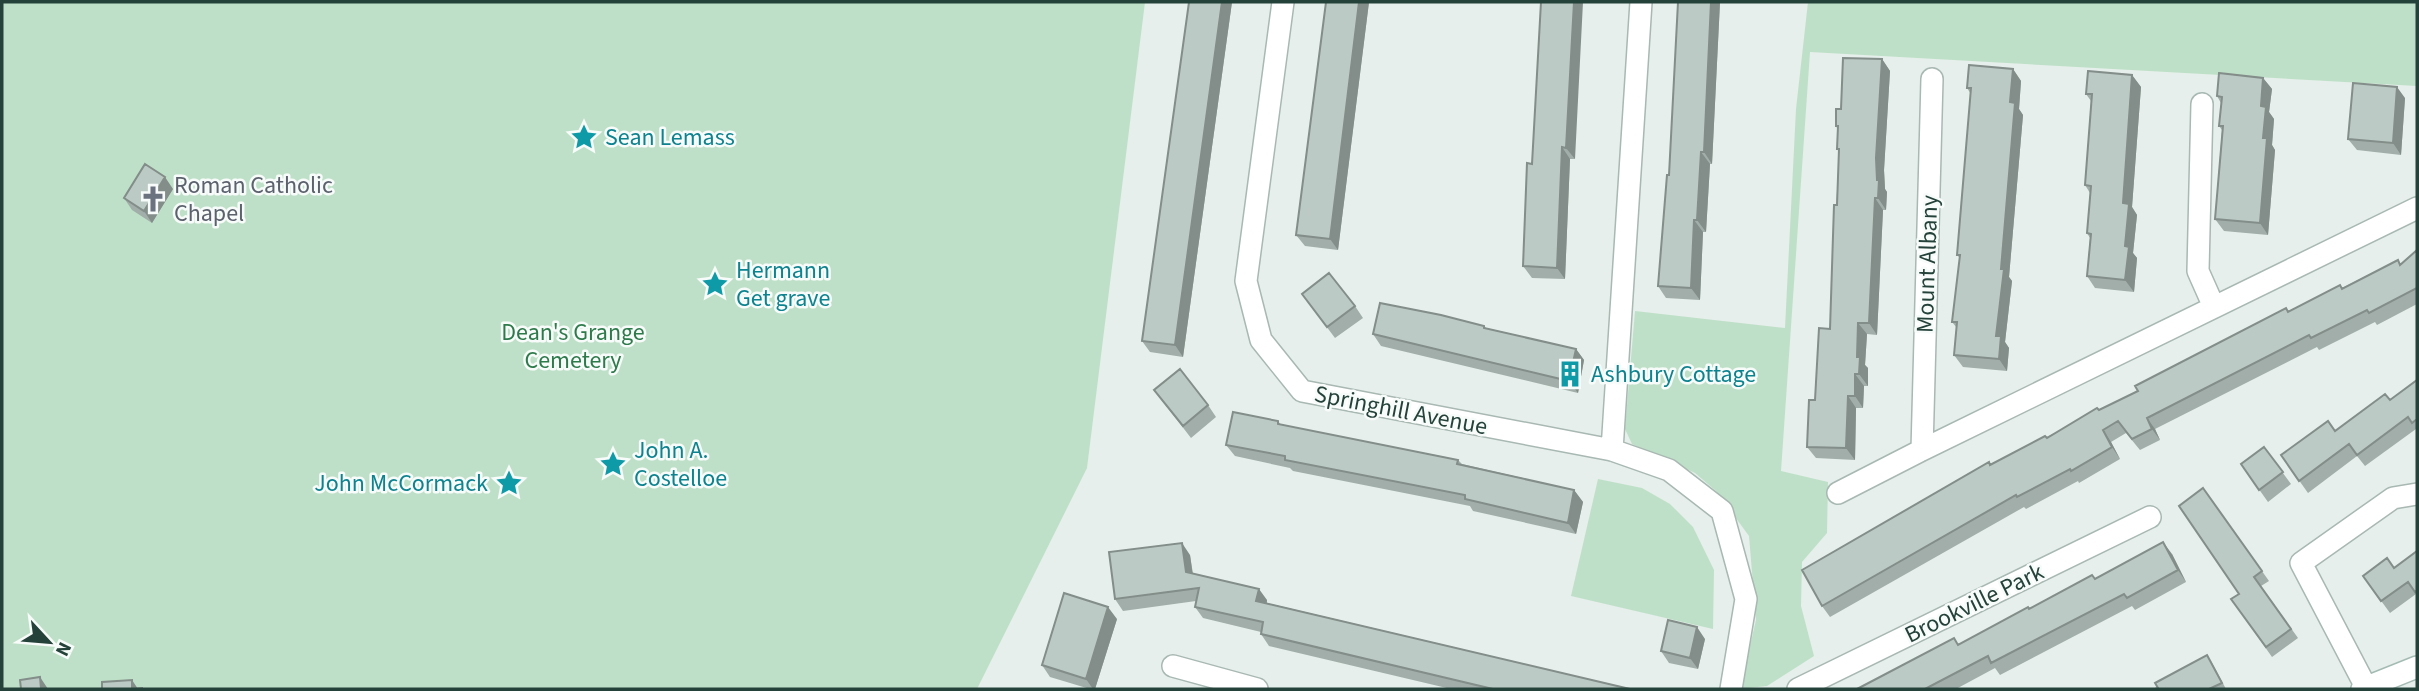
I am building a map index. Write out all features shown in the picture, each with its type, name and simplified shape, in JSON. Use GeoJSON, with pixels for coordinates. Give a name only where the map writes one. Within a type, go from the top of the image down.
{"type":"FeatureCollection","features":[{"type":"Feature","properties":{"kind":"street","name":"Springhill Avenue"},"geometry":{"type":"LineString","coordinates":[[1283,2],[1246,281],[1261,340],[1302,391],[1612,450],[1669,470],[1722,511],[1746,599],[1731,689]]}},
{"type":"Feature","properties":{"kind":"street"},"geometry":{"type":"LineString","coordinates":[[1612,450],[1641,2]]}},
{"type":"Feature","properties":{"kind":"street","name":"Mount Albany"},"geometry":{"type":"LineString","coordinates":[[1922,450],[1932,79]]}},
{"type":"Feature","properties":{"kind":"street"},"geometry":{"type":"LineString","coordinates":[[2203,104],[2198,271],[2214,307]]}},
{"type":"Feature","properties":{"kind":"street"},"geometry":{"type":"LineString","coordinates":[[1838,493],[2417,208]]}},
{"type":"Feature","properties":{"kind":"street"},"geometry":{"type":"LineString","coordinates":[[2417,494],[2393,498],[2301,563],[2364,688],[2417,667]]}},
{"type":"Feature","properties":{"kind":"street","name":"Brookville Park"},"geometry":{"type":"LineString","coordinates":[[1798,689],[2150,517]]}},
{"type":"Feature","properties":{"kind":"street"},"geometry":{"type":"LineString","coordinates":[[1173,666],[1257,689]]}},
{"type":"Feature","properties":{"kind":"green space","name":"Dean's Grange Cemetery"},"geometry":{"type":"Polygon","coordinates":[[[2,2],[1145,2],[1087,468],[977,689],[2,689],[2,2]]]}},
{"type":"Feature","properties":{"kind":"green space"},"geometry":{"type":"Polygon","coordinates":[[[1808,2],[2417,2],[2417,86],[1810,52],[1781,471],[1828,482],[1827,533],[1802,562],[1801,606],[1814,656],[1767,686],[1740,689],[1756,620],[1749,536],[1716,491],[1695,473],[1632,444],[1625,429],[1635,311],[1785,328],[1796,109],[1808,2]]]}},
{"type":"Feature","properties":{"kind":"green space"},"geometry":{"type":"Polygon","coordinates":[[[1598,479],[1642,488],[1670,504],[1693,527],[1714,570],[1713,629],[1571,596],[1598,479]]]}},
{"type":"Feature","properties":{"kind":"building"},"geometry":{"type":"Polygon","coordinates":[[[1189,2],[1222,2],[1175,345],[1142,341],[1189,2]]]}},
{"type":"Feature","properties":{"kind":"building"},"geometry":{"type":"Polygon","coordinates":[[[1326,2],[1359,2],[1330,239],[1296,235],[1326,2]]]}},
{"type":"Feature","properties":{"kind":"building"},"geometry":{"type":"Polygon","coordinates":[[[1541,2],[1574,2],[1566,148],[1562,147],[1557,268],[1523,266],[1527,163],[1532,164],[1541,2]]]}},
{"type":"Feature","properties":{"kind":"building"},"geometry":{"type":"Polygon","coordinates":[[[1678,2],[1711,2],[1704,152],[1701,152],[1697,220],[1694,220],[1691,288],[1658,286],[1669,175],[1678,2]]]}},
{"type":"Feature","properties":{"kind":"building"},"geometry":{"type":"Polygon","coordinates":[[[1843,58],[1882,59],[1876,158],[1879,180],[1878,198],[1875,198],[1869,323],[1858,323],[1859,374],[1855,374],[1855,396],[1848,396],[1846,448],[1807,447],[1809,400],[1815,400],[1819,328],[1830,329],[1834,205],[1837,205],[1839,149],[1836,109],[1841,109],[1843,58]]]}},
{"type":"Feature","properties":{"kind":"building"},"geometry":{"type":"Polygon","coordinates":[[[1969,65],[2013,69],[2010,102],[2015,103],[2001,269],[2004,269],[1996,336],[2001,336],[1999,359],[1954,355],[1957,322],[1952,322],[1960,255],[1957,255],[1971,88],[1967,88],[1969,65]]]}},
{"type":"Feature","properties":{"kind":"building"},"geometry":{"type":"Polygon","coordinates":[[[2088,71],[2132,75],[2123,203],[2129,204],[2125,246],[2129,247],[2125,280],[2087,276],[2091,234],[2087,233],[2091,186],[2085,185],[2092,94],[2086,94],[2088,71]]]}},
{"type":"Feature","properties":{"kind":"building"},"geometry":{"type":"Polygon","coordinates":[[[2219,73],[2263,78],[2261,106],[2266,107],[2263,138],[2267,138],[2260,223],[2215,219],[2223,126],[2219,126],[2222,97],[2217,96],[2219,73]]]}},
{"type":"Feature","properties":{"kind":"building"},"geometry":{"type":"Polygon","coordinates":[[[2353,83],[2397,87],[2393,143],[2348,139],[2353,83]]]}},
{"type":"Feature","properties":{"kind":"building"},"geometry":{"type":"Polygon","coordinates":[[[145,164],[165,177],[144,211],[124,198],[145,164]]]}},
{"type":"Feature","properties":{"kind":"building"},"geometry":{"type":"Polygon","coordinates":[[[2417,250],[2417,288],[2369,313],[2367,310],[2311,338],[2309,335],[2147,418],[2152,429],[2132,439],[2118,421],[2103,430],[2112,447],[2071,471],[2070,469],[2017,497],[2016,495],[1822,606],[1802,570],[1989,462],[1990,465],[2045,436],[2047,438],[2097,408],[2099,410],[2138,391],[2135,386],[2286,308],[2288,312],[2340,285],[2342,289],[2398,260],[2400,265],[2417,250]]]}},
{"type":"Feature","properties":{"kind":"building"},"geometry":{"type":"Polygon","coordinates":[[[1329,273],[1355,306],[1327,327],[1302,294],[1329,273]]]}},
{"type":"Feature","properties":{"kind":"building"},"geometry":{"type":"Polygon","coordinates":[[[1380,303],[1441,315],[1484,328],[1576,349],[1569,381],[1373,334],[1380,303]]]}},
{"type":"Feature","properties":{"kind":"building"},"geometry":{"type":"Polygon","coordinates":[[[1180,369],[1208,405],[1183,426],[1154,390],[1180,369]]]}},
{"type":"Feature","properties":{"kind":"building"},"geometry":{"type":"Polygon","coordinates":[[[2417,380],[2417,419],[2412,423],[2408,417],[2357,455],[2349,444],[2299,481],[2281,455],[2328,421],[2335,431],[2385,394],[2390,400],[2417,380]]]}},
{"type":"Feature","properties":{"kind":"building"},"geometry":{"type":"Polygon","coordinates":[[[1233,412],[1278,421],[1278,424],[1458,460],[1457,464],[1574,490],[1568,523],[1465,499],[1465,495],[1285,460],[1285,456],[1226,445],[1233,412]]]}},
{"type":"Feature","properties":{"kind":"building"},"geometry":{"type":"Polygon","coordinates":[[[2264,447],[2283,472],[2259,490],[2241,464],[2264,447]]]}},
{"type":"Feature","properties":{"kind":"building"},"geometry":{"type":"Polygon","coordinates":[[[2203,488],[2262,571],[2254,577],[2291,629],[2266,647],[2231,599],[2239,594],[2179,506],[2203,488]]]}},
{"type":"Feature","properties":{"kind":"building"},"geometry":{"type":"Polygon","coordinates":[[[2163,542],[2178,570],[2127,598],[2124,594],[1991,663],[1988,656],[1925,689],[1857,689],[1954,638],[1958,645],[2092,575],[2095,579],[2163,542]]]}},
{"type":"Feature","properties":{"kind":"building"},"geometry":{"type":"Polygon","coordinates":[[[1182,543],[1186,572],[1259,589],[1256,601],[1630,689],[1493,689],[1261,634],[1263,622],[1195,607],[1199,588],[1115,599],[1109,552],[1182,543]]]}},
{"type":"Feature","properties":{"kind":"building"},"geometry":{"type":"Polygon","coordinates":[[[2417,551],[2417,590],[2415,592],[2408,582],[2381,601],[2363,576],[2387,558],[2394,568],[2417,551]]]}},
{"type":"Feature","properties":{"kind":"building"},"geometry":{"type":"Polygon","coordinates":[[[1064,593],[1108,607],[1086,679],[1042,665],[1064,593]]]}},
{"type":"Feature","properties":{"kind":"building"},"geometry":{"type":"Polygon","coordinates":[[[1668,620],[1697,627],[1690,658],[1661,651],[1668,620]]]}},
{"type":"Feature","properties":{"kind":"building"},"geometry":{"type":"Polygon","coordinates":[[[2207,655],[2222,683],[2209,689],[2155,689],[2158,688],[2155,683],[2207,655]]]}},
{"type":"Feature","properties":{"kind":"building"},"geometry":{"type":"Polygon","coordinates":[[[40,677],[41,689],[21,689],[20,680],[40,677]]]}},
{"type":"Feature","properties":{"kind":"building"},"geometry":{"type":"Polygon","coordinates":[[[132,680],[132,689],[102,689],[102,682],[132,680]]]}},
{"type":"Feature","properties":{"kind":"place","name":"Sean Lemass"},"geometry":{"type":"Point","coordinates":[584,137]}},
{"type":"Feature","properties":{"kind":"place","name":"Roman Catholic Chapel"},"geometry":{"type":"Point","coordinates":[153,199]}},
{"type":"Feature","properties":{"kind":"place","name":"Hermann Get grave"},"geometry":{"type":"Point","coordinates":[715,284]}},
{"type":"Feature","properties":{"kind":"place","name":"Ashbury Cottage"},"geometry":{"type":"Point","coordinates":[1570,374]}},
{"type":"Feature","properties":{"kind":"place","name":"John A. Costelloe"},"geometry":{"type":"Point","coordinates":[613,464]}},
{"type":"Feature","properties":{"kind":"place","name":"John McCormack"},"geometry":{"type":"Point","coordinates":[509,483]}}]}
